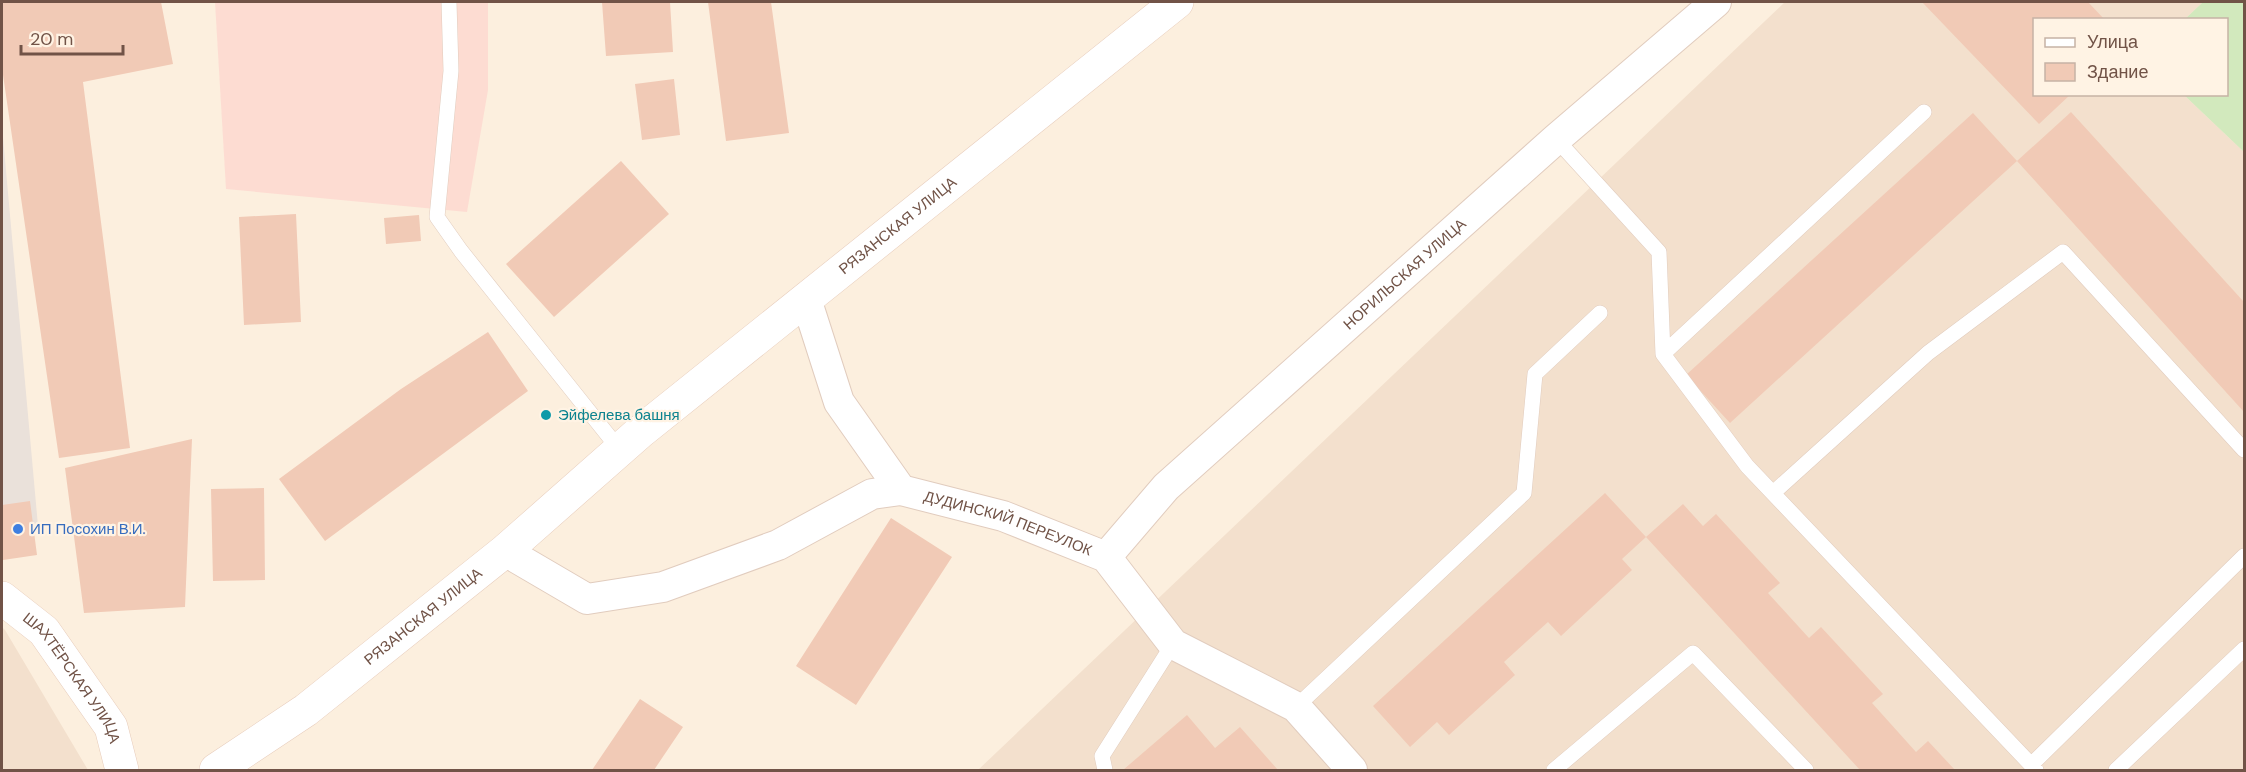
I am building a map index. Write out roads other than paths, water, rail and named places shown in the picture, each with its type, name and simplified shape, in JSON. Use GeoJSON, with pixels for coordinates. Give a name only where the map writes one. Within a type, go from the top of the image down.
{"type":"FeatureCollection","features":[{"type":"Feature","properties":{"kind":"street","name":"РЯЗАНСКАЯ УЛИЦА"},"geometry":{"type":"LineString","coordinates":[[216,771],[306,710],[505,550],[619,449],[1177,2]]}},
{"type":"Feature","properties":{"kind":"street","name":"НОРИЛЬСКАЯ УЛИЦА"},"geometry":{"type":"LineString","coordinates":[[1106,557],[1166,487],[1556,139],[1716,2]]}},
{"type":"Feature","properties":{"kind":"street"},"geometry":{"type":"LineString","coordinates":[[505,550],[587,599],[663,587],[778,545],[872,494],[901,490],[839,402],[806,299]]}},
{"type":"Feature","properties":{"kind":"street","name":"ДУДИНСКИЙ ПЕРЕУЛОК"},"geometry":{"type":"LineString","coordinates":[[901,490],[1003,516],[1106,557],[1173,644],[1296,707],[1352,771]]}},
{"type":"Feature","properties":{"kind":"street","name":"ШАХТЁРСКАЯ УЛИЦА"},"geometry":{"type":"LineString","coordinates":[[2,598],[44,631],[105,718],[111,728],[122,771]]}},
{"type":"Feature","properties":{"kind":"lane"},"geometry":{"type":"LineString","coordinates":[[448,2],[451,71],[437,217],[461,251],[619,449]]}},
{"type":"Feature","properties":{"kind":"lane"},"geometry":{"type":"LineString","coordinates":[[1663,354],[1924,112]]}},
{"type":"Feature","properties":{"kind":"lane"},"geometry":{"type":"LineString","coordinates":[[1556,139],[1659,252],[1663,354],[1748,466],[2034,767],[2244,556]]}},
{"type":"Feature","properties":{"kind":"lane"},"geometry":{"type":"LineString","coordinates":[[1773,493],[1929,353],[2063,252],[2244,450]]}},
{"type":"Feature","properties":{"kind":"lane"},"geometry":{"type":"LineString","coordinates":[[1296,707],[1524,493],[1535,374],[1600,313]]}},
{"type":"Feature","properties":{"kind":"lane"},"geometry":{"type":"LineString","coordinates":[[1104,771],[1102,756],[1173,644]]}},
{"type":"Feature","properties":{"kind":"lane"},"geometry":{"type":"LineString","coordinates":[[2116,771],[2244,649]]}},
{"type":"Feature","properties":{"kind":"lane"},"geometry":{"type":"LineString","coordinates":[[1554,771],[1693,653],[1806,771]]}},
{"type":"Feature","properties":{"kind":"place","name":"Эйфелева башня"},"geometry":{"type":"Point","coordinates":[546,415]}},
{"type":"Feature","properties":{"kind":"place","name":"ИП Посохин В.И."},"geometry":{"type":"Point","coordinates":[18,529]}}]}
